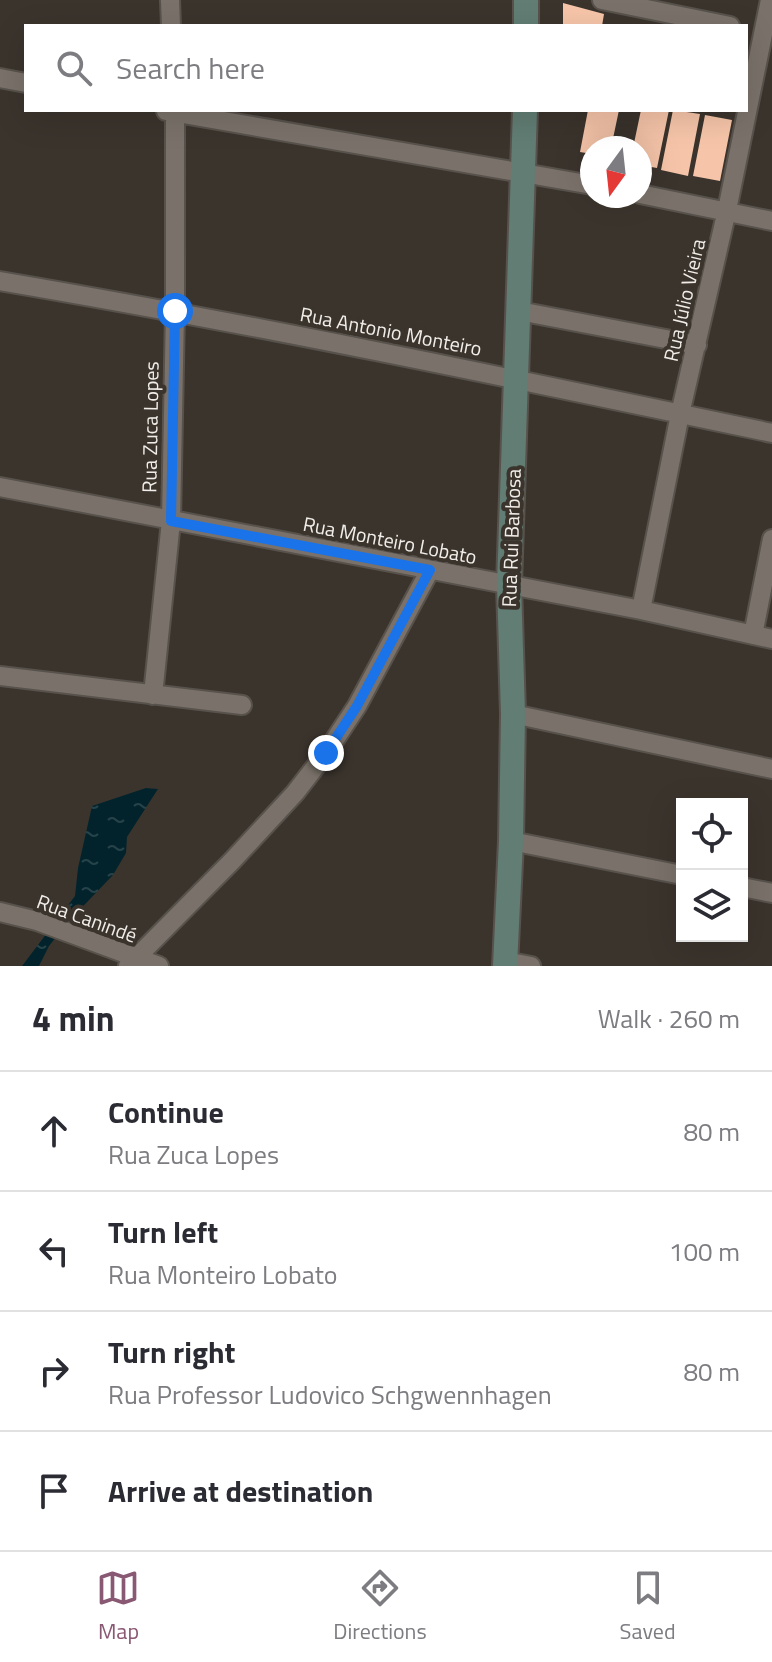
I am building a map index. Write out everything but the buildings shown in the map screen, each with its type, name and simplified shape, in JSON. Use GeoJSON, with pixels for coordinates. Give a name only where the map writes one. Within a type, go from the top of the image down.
{"type":"FeatureCollection","features":[{"type":"Feature","properties":{"kind":"street"},"geometry":{"type":"LineString","coordinates":[[170,0],[171,24]]}},
{"type":"Feature","properties":{"kind":"street"},"geometry":{"type":"LineString","coordinates":[[526,0],[526,24]]}},
{"type":"Feature","properties":{"kind":"street"},"geometry":{"type":"LineString","coordinates":[[602,0],[720,24]]}},
{"type":"Feature","properties":{"kind":"street","name":"Rua Júlio Vieira"},"geometry":{"type":"LineString","coordinates":[[748,97],[760,32],[770,0]]}},
{"type":"Feature","properties":{"kind":"street"},"geometry":{"type":"LineString","coordinates":[[0,78],[24,83]]}},
{"type":"Feature","properties":{"kind":"street","name":"Rua Zuca Lopes"},"geometry":{"type":"LineString","coordinates":[[153,695],[171,521],[175,311],[171,112]]}},
{"type":"Feature","properties":{"kind":"street"},"geometry":{"type":"LineString","coordinates":[[177,112],[580,183]]}},
{"type":"Feature","properties":{"kind":"street","name":"Rua Rui Barbosa"},"geometry":{"type":"LineString","coordinates":[[505,963],[513,714],[509,585],[525,112]]}},
{"type":"Feature","properties":{"kind":"street","name":"Rua Júlio Vieira"},"geometry":{"type":"LineString","coordinates":[[641,610],[745,112]]}},
{"type":"Feature","properties":{"kind":"street"},"geometry":{"type":"LineString","coordinates":[[652,196],[772,221]]}},
{"type":"Feature","properties":{"kind":"street","name":"Rua Antonio Monteiro"},"geometry":{"type":"LineString","coordinates":[[0,281],[175,311],[516,378],[772,433]]}},
{"type":"Feature","properties":{"kind":"street"},"geometry":{"type":"LineString","coordinates":[[519,311],[697,345]]}},
{"type":"Feature","properties":{"kind":"street","name":"Rua Monteiro Lobato"},"geometry":{"type":"LineString","coordinates":[[0,487],[641,610],[772,639]]}},
{"type":"Feature","properties":{"kind":"street"},"geometry":{"type":"LineString","coordinates":[[753,635],[772,539]]}},
{"type":"Feature","properties":{"kind":"street"},"geometry":{"type":"LineString","coordinates":[[132,962],[232,861],[295,793],[326,753],[357,706],[430,570]]}},
{"type":"Feature","properties":{"kind":"street"},"geometry":{"type":"LineString","coordinates":[[0,676],[242,705]]}},
{"type":"Feature","properties":{"kind":"street"},"geometry":{"type":"LineString","coordinates":[[513,714],[772,769]]}},
{"type":"Feature","properties":{"kind":"street"},"geometry":{"type":"LineString","coordinates":[[511,841],[676,874]]}},
{"type":"Feature","properties":{"kind":"street"},"geometry":{"type":"LineString","coordinates":[[748,888],[772,893]]}},
{"type":"Feature","properties":{"kind":"street","name":"Rua Canindé"},"geometry":{"type":"LineString","coordinates":[[0,912],[64,931],[132,962],[159,966]]}},
{"type":"Feature","properties":{"kind":"street"},"geometry":{"type":"LineString","coordinates":[[505,963],[531,966]]}},
{"type":"Feature","properties":{"kind":"water"},"geometry":{"type":"Polygon","coordinates":[[[146,788],[158,789],[127,837],[126,853],[113,875],[68,922],[49,946],[39,966],[22,966],[75,896],[92,806],[146,788]]]}},
{"type":"Feature","properties":{"kind":"route"},"geometry":{"type":"LineString","coordinates":[[175,311],[171,521],[430,570],[357,706],[326,753]]}}]}
